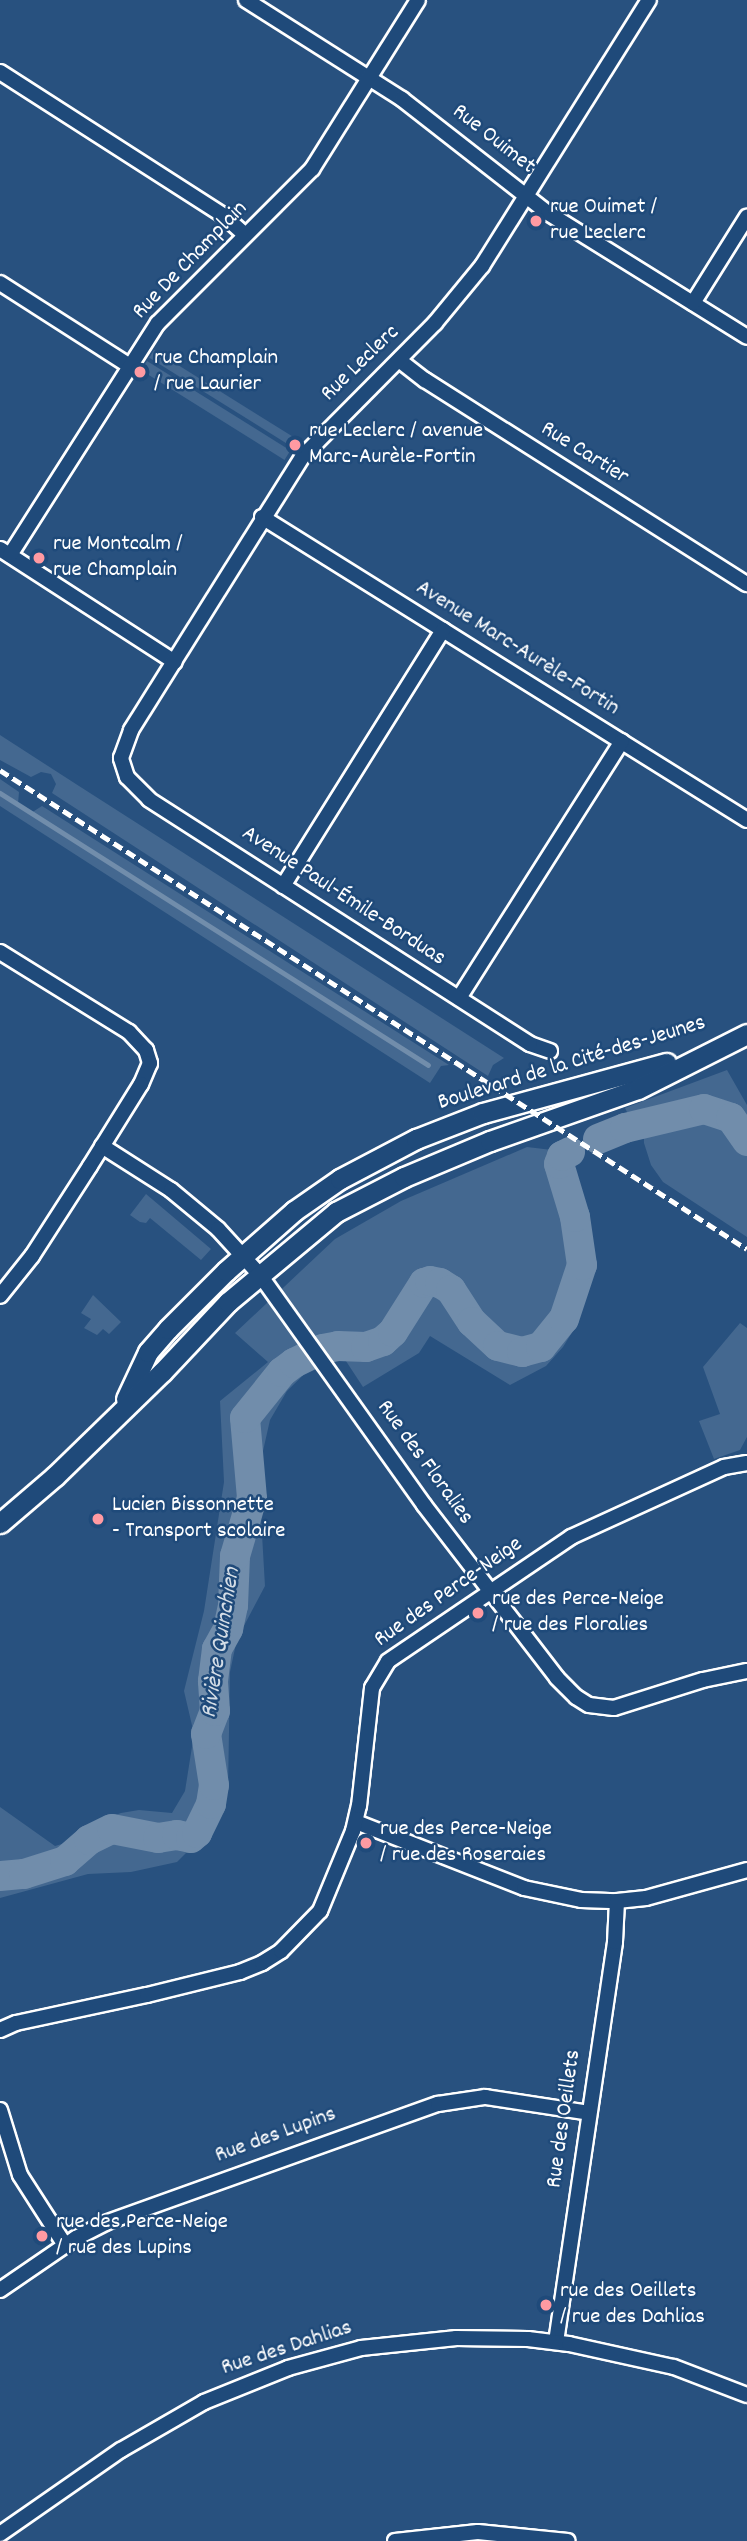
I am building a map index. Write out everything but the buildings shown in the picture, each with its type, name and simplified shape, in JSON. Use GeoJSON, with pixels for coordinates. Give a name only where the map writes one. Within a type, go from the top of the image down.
{"type":"FeatureCollection","features":[{"type":"Feature","properties":{"kind":"main road","name":"Boulevard de la Cité-des-Jeunes"},"geometry":{"type":"LineString","coordinates":[[122,1408],[148,1352],[243,1256],[308,1200],[355,1170],[416,1139],[483,1113],[639,1073],[739,1038]]}},
{"type":"Feature","properties":{"kind":"main road","name":"Boulevard de la Cité-des-Jeunes"},"geometry":{"type":"LineString","coordinates":[[0,1523],[55,1476],[162,1372],[228,1302],[324,1221],[382,1188],[523,1129],[638,1089],[739,1038]]}},
{"type":"Feature","properties":{"kind":"street","name":"Rue Ouimet"},"geometry":{"type":"LineString","coordinates":[[246,0],[402,99],[548,212],[747,338]]}},
{"type":"Feature","properties":{"kind":"street","name":"Rue De Champlain"},"geometry":{"type":"LineString","coordinates":[[5,552],[166,314],[318,160],[418,0]]}},
{"type":"Feature","properties":{"kind":"street","name":"Rue Leclerc"},"geometry":{"type":"LineString","coordinates":[[123,768],[121,758],[125,740],[262,517],[307,450],[399,360],[463,290],[527,196],[649,0]]}},
{"type":"Feature","properties":{"kind":"street"},"geometry":{"type":"LineString","coordinates":[[0,72],[223,215],[246,235]]}},
{"type":"Feature","properties":{"kind":"street"},"geometry":{"type":"LineString","coordinates":[[693,303],[747,217]]}},
{"type":"Feature","properties":{"kind":"street"},"geometry":{"type":"LineString","coordinates":[[0,283],[130,366]]}},
{"type":"Feature","properties":{"kind":"street","name":"Rue Cartier"},"geometry":{"type":"LineString","coordinates":[[399,360],[425,380],[747,584]]}},
{"type":"Feature","properties":{"kind":"street","name":"Avenue Marc-Aurèle-Fortin"},"geometry":{"type":"LineString","coordinates":[[262,517],[747,820]]}},
{"type":"Feature","properties":{"kind":"street"},"geometry":{"type":"LineString","coordinates":[[5,552],[175,662]]}},
{"type":"Feature","properties":{"kind":"street"},"geometry":{"type":"LineString","coordinates":[[283,886],[443,631]]}},
{"type":"Feature","properties":{"kind":"street"},"geometry":{"type":"LineString","coordinates":[[459,998],[622,741]]}},
{"type":"Feature","properties":{"kind":"street","name":"Avenue Paul-Émile-Borduas"},"geometry":{"type":"LineString","coordinates":[[123,768],[133,785],[149,799],[536,1048],[550,1051]]}},
{"type":"Feature","properties":{"kind":"street"},"geometry":{"type":"LineString","coordinates":[[0,1296],[32,1256],[149,1069],[146,1050],[129,1032],[1,956]]}},
{"type":"Feature","properties":{"kind":"street","name":"Rue des Floralies"},"geometry":{"type":"LineString","coordinates":[[102,1146],[171,1190],[218,1229],[260,1275],[304,1332],[424,1505],[565,1688],[589,1705],[622,1706],[685,1685],[747,1671]]}},
{"type":"Feature","properties":{"kind":"street","name":"Rue des Perce-Neige"},"geometry":{"type":"LineString","coordinates":[[0,2030],[16,2022],[147,1995],[262,1963],[289,1944],[320,1911],[356,1822],[371,1696],[378,1674],[403,1648],[584,1530],[724,1467],[747,1463]]}},
{"type":"Feature","properties":{"kind":"street"},"geometry":{"type":"LineString","coordinates":[[356,1822],[539,1892],[581,1900],[617,1901],[646,1898],[747,1870]]}},
{"type":"Feature","properties":{"kind":"street","name":"Rue des Oeillets"},"geometry":{"type":"LineString","coordinates":[[556,2342],[615,1942],[617,1901]]}},
{"type":"Feature","properties":{"kind":"street","name":"Rue des Lupins"},"geometry":{"type":"LineString","coordinates":[[0,2290],[65,2245],[117,2218],[449,2100],[485,2097],[589,2113]]}},
{"type":"Feature","properties":{"kind":"street"},"geometry":{"type":"LineString","coordinates":[[0,2110],[20,2175],[65,2245]]}},
{"type":"Feature","properties":{"kind":"street","name":"Rue des Dahlias"},"geometry":{"type":"LineString","coordinates":[[0,2534],[121,2450],[181,2413],[288,2368],[361,2348],[431,2339],[484,2338],[556,2342],[606,2350],[674,2367],[747,2395]]}},
{"type":"Feature","properties":{"kind":"street"},"geometry":{"type":"LineString","coordinates":[[395,2541],[478,2532],[568,2541]]}},
{"type":"Feature","properties":{"kind":"shaded area"},"geometry":{"type":"Polygon","coordinates":[[[154,350],[299,441],[294,448],[149,358],[154,350]]]}},
{"type":"Feature","properties":{"kind":"shaded area"},"geometry":{"type":"Polygon","coordinates":[[[147,361],[290,451],[284,460],[141,370],[147,361]]]}},
{"type":"Feature","properties":{"kind":"shaded area"},"geometry":{"type":"Polygon","coordinates":[[[0,735],[504,1058],[493,1065],[488,1076],[52,793],[56,784],[51,774],[41,772],[31,777],[0,760],[0,735]]]}},
{"type":"Feature","properties":{"kind":"shaded area"},"geometry":{"type":"Polygon","coordinates":[[[0,779],[19,792],[18,804],[25,811],[31,813],[42,806],[449,1065],[441,1066],[430,1083],[0,806],[0,779]]]}},
{"type":"Feature","properties":{"kind":"shaded area"},"geometry":{"type":"Polygon","coordinates":[[[727,1070],[747,1105],[747,1237],[663,1182],[651,1165],[644,1143],[643,1114],[628,1114],[625,1108],[727,1070]]]}},
{"type":"Feature","properties":{"kind":"shaded area"},"geometry":{"type":"Polygon","coordinates":[[[527,1147],[552,1150],[577,1183],[588,1239],[590,1278],[576,1326],[563,1347],[546,1366],[510,1385],[430,1336],[419,1353],[363,1387],[342,1355],[330,1349],[287,1391],[270,1420],[263,1451],[259,1482],[265,1586],[237,1639],[230,1672],[228,1791],[214,1825],[177,1862],[131,1872],[88,1874],[0,1898],[0,1807],[55,1846],[72,1841],[98,1821],[121,1813],[139,1810],[172,1813],[185,1791],[194,1734],[184,1691],[204,1611],[224,1482],[220,1401],[268,1362],[235,1333],[335,1239],[401,1201],[527,1147]]]}},
{"type":"Feature","properties":{"kind":"shaded area"},"geometry":{"type":"Polygon","coordinates":[[[146,1194],[211,1249],[201,1260],[150,1218],[146,1223],[130,1215],[146,1194]]]}},
{"type":"Feature","properties":{"kind":"shaded area"},"geometry":{"type":"Polygon","coordinates":[[[93,1295],[121,1322],[109,1334],[103,1329],[97,1335],[84,1328],[91,1319],[81,1313],[93,1295]]]}},
{"type":"Feature","properties":{"kind":"shaded area"},"geometry":{"type":"Polygon","coordinates":[[[740,1323],[747,1328],[747,1437],[740,1450],[714,1459],[699,1421],[720,1414],[703,1367],[740,1323]]]}},
{"type":"Feature","properties":{"kind":"waterway"},"geometry":{"type":"LineString","coordinates":[[0,793],[428,1065]]}},
{"type":"Feature","properties":{"kind":"waterway","name":"Rivière Quinchien"},"geometry":{"type":"LineString","coordinates":[[598,1139],[625,1128],[704,1109],[731,1118],[747,1141]]}},
{"type":"Feature","properties":{"kind":"waterway","name":"Rivière Quinchien"},"geometry":{"type":"LineString","coordinates":[[0,1876],[24,1874],[65,1861],[89,1840],[112,1829],[158,1838],[177,1835],[191,1838],[197,1833],[211,1804],[214,1785],[206,1734],[215,1711],[213,1681],[217,1649],[228,1629],[233,1606],[235,1556],[252,1498],[245,1418],[282,1372],[294,1363],[323,1349],[338,1346],[366,1347],[383,1341],[393,1332],[424,1283],[430,1281],[440,1283],[451,1290],[472,1322],[498,1346],[522,1352],[541,1347],[564,1319],[582,1265],[575,1217],[559,1164],[562,1156],[570,1152]]}},
{"type":"Feature","properties":{"kind":"railway"},"geometry":{"type":"LineString","coordinates":[[0,770],[747,1249]]}},
{"type":"Feature","properties":{"kind":"place","name":"rue Ouimet / rue Leclerc"},"geometry":{"type":"Point","coordinates":[536,221]}},
{"type":"Feature","properties":{"kind":"place","name":"rue Champlain / rue Laurier"},"geometry":{"type":"Point","coordinates":[140,372]}},
{"type":"Feature","properties":{"kind":"place","name":"rue Leclerc / avenue Marc-Aurèle-Fortin"},"geometry":{"type":"Point","coordinates":[295,445]}},
{"type":"Feature","properties":{"kind":"place","name":"rue Montcalm / rue Champlain"},"geometry":{"type":"Point","coordinates":[39,558]}},
{"type":"Feature","properties":{"kind":"place","name":"Lucien Bissonnette - Transport scolaire"},"geometry":{"type":"Point","coordinates":[98,1519]}},
{"type":"Feature","properties":{"kind":"place","name":"rue des Perce-Neige / rue des Floralies"},"geometry":{"type":"Point","coordinates":[478,1613]}},
{"type":"Feature","properties":{"kind":"place","name":"rue des Perce-Neige / rue des Roseraies"},"geometry":{"type":"Point","coordinates":[366,1843]}},
{"type":"Feature","properties":{"kind":"place","name":"rue des Perce-Neige / rue des Lupins"},"geometry":{"type":"Point","coordinates":[42,2236]}},
{"type":"Feature","properties":{"kind":"place","name":"rue des Oeillets / rue des Dahlias"},"geometry":{"type":"Point","coordinates":[546,2305]}}]}
